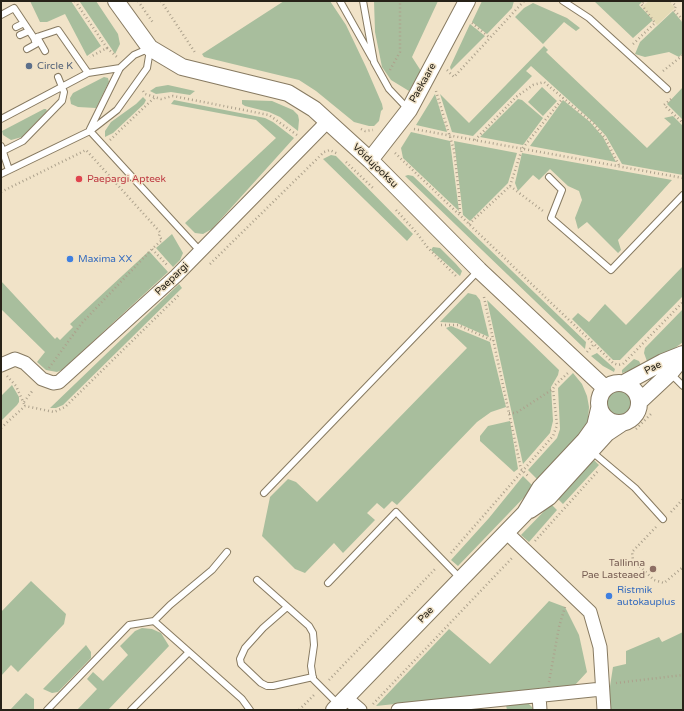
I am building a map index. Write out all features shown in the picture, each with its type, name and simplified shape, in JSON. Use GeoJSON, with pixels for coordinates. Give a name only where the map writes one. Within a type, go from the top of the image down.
{"type":"FeatureCollection","features":[{"type":"Feature","properties":{"kind":"street","name":"Võidujooksu"},"geometry":{"type":"LineString","coordinates":[[116,1],[150,48],[182,67],[288,93],[314,109],[370,160],[479,270],[605,388]]}},
{"type":"Feature","properties":{"kind":"street","name":"Paekaare"},"geometry":{"type":"LineString","coordinates":[[370,160],[409,110],[467,1]]}},
{"type":"Feature","properties":{"kind":"street","name":"Paepargi"},"geometry":{"type":"LineString","coordinates":[[42,379],[53,383],[59,382],[92,354],[201,252],[327,122]]}},
{"type":"Feature","properties":{"kind":"street","name":"Pae"},"geometry":{"type":"LineString","coordinates":[[639,402],[670,373],[683,355]]}},
{"type":"Feature","properties":{"kind":"street","name":"Pae"},"geometry":{"type":"LineString","coordinates":[[624,383],[663,362],[683,355]]}},
{"type":"Feature","properties":{"kind":"street"},"geometry":{"type":"LineString","coordinates":[[4,370],[15,359],[25,363],[42,379]]}},
{"type":"Feature","properties":{"kind":"street"},"geometry":{"type":"LineString","coordinates":[[614,383],[624,383],[635,390],[639,402],[634,416],[622,423],[608,420],[599,409],[599,398],[605,388],[614,383]]}},
{"type":"Feature","properties":{"kind":"street","name":"Pae"},"geometry":{"type":"LineString","coordinates":[[587,447],[599,409]]}},
{"type":"Feature","properties":{"kind":"street","name":"Pae"},"geometry":{"type":"LineString","coordinates":[[339,704],[525,513],[549,497],[587,447],[622,423]]}},
{"type":"Feature","properties":{"kind":"street"},"geometry":{"type":"LineString","coordinates":[[506,533],[590,612],[600,647],[604,710]]}},
{"type":"Feature","properties":{"kind":"street"},"geometry":{"type":"LineString","coordinates":[[398,710],[542,696],[602,687]]}},
{"type":"Feature","properties":{"kind":"street"},"geometry":{"type":"LineString","coordinates":[[540,710],[542,696]]}},
{"type":"Feature","properties":{"kind":"street"},"geometry":{"type":"LineString","coordinates":[[339,704],[360,710]]}},
{"type":"Feature","properties":{"kind":"lane"},"geometry":{"type":"LineString","coordinates":[[340,1],[384,80],[388,90],[409,110]]}},
{"type":"Feature","properties":{"kind":"lane"},"geometry":{"type":"LineString","coordinates":[[363,1],[374,62]]}},
{"type":"Feature","properties":{"kind":"lane"},"geometry":{"type":"LineString","coordinates":[[564,1],[590,18],[667,89]]}},
{"type":"Feature","properties":{"kind":"lane"},"geometry":{"type":"LineString","coordinates":[[1,15],[14,8],[29,31],[36,37],[45,51]]}},
{"type":"Feature","properties":{"kind":"lane"},"geometry":{"type":"LineString","coordinates":[[16,27],[24,23]]}},
{"type":"Feature","properties":{"kind":"lane"},"geometry":{"type":"LineString","coordinates":[[36,37],[58,30],[88,73]]}},
{"type":"Feature","properties":{"kind":"lane"},"geometry":{"type":"LineString","coordinates":[[20,35],[29,31]]}},
{"type":"Feature","properties":{"kind":"lane"},"geometry":{"type":"LineString","coordinates":[[27,49],[36,44],[36,37]]}},
{"type":"Feature","properties":{"kind":"lane"},"geometry":{"type":"LineString","coordinates":[[90,131],[120,68],[134,55],[150,48]]}},
{"type":"Feature","properties":{"kind":"lane"},"geometry":{"type":"LineString","coordinates":[[1,174],[90,131],[117,110],[147,68],[150,48]]}},
{"type":"Feature","properties":{"kind":"lane"},"geometry":{"type":"LineString","coordinates":[[1,119],[88,73],[120,68]]}},
{"type":"Feature","properties":{"kind":"lane"},"geometry":{"type":"LineString","coordinates":[[9,170],[2,149],[22,140],[62,102],[64,92],[58,77]]}},
{"type":"Feature","properties":{"kind":"lane"},"geometry":{"type":"LineString","coordinates":[[90,131],[201,252]]}},
{"type":"Feature","properties":{"kind":"lane"},"geometry":{"type":"LineString","coordinates":[[549,177],[562,190],[551,218],[612,270],[683,195]]}},
{"type":"Feature","properties":{"kind":"lane"},"geometry":{"type":"LineString","coordinates":[[264,493],[479,270]]}},
{"type":"Feature","properties":{"kind":"lane"},"geometry":{"type":"LineString","coordinates":[[670,373],[683,386]]}},
{"type":"Feature","properties":{"kind":"lane"},"geometry":{"type":"LineString","coordinates":[[587,447],[635,488],[663,519]]}},
{"type":"Feature","properties":{"kind":"lane"},"geometry":{"type":"LineString","coordinates":[[328,583],[396,512],[461,579]]}},
{"type":"Feature","properties":{"kind":"lane"},"geometry":{"type":"LineString","coordinates":[[47,710],[129,625],[154,621],[170,605],[212,570],[227,552]]}},
{"type":"Feature","properties":{"kind":"lane"},"geometry":{"type":"LineString","coordinates":[[257,580],[309,626],[313,633],[314,645],[311,666],[313,677],[321,688],[339,704]]}},
{"type":"Feature","properties":{"kind":"lane"},"geometry":{"type":"LineString","coordinates":[[287,607],[263,628],[245,648],[240,659],[241,664],[255,678],[267,686],[274,686],[313,677]]}},
{"type":"Feature","properties":{"kind":"lane"},"geometry":{"type":"LineString","coordinates":[[154,621],[242,699],[250,710]]}},
{"type":"Feature","properties":{"kind":"lane"},"geometry":{"type":"LineString","coordinates":[[132,710],[189,652]]}},
{"type":"Feature","properties":{"kind":"path"},"geometry":{"type":"LineString","coordinates":[[75,1],[107,48],[115,55]]}},
{"type":"Feature","properties":{"kind":"path"},"geometry":{"type":"LineString","coordinates":[[161,1],[199,59]]}},
{"type":"Feature","properties":{"kind":"path"},"geometry":{"type":"LineString","coordinates":[[384,80],[400,52],[400,1]]}},
{"type":"Feature","properties":{"kind":"path"},"geometry":{"type":"LineString","coordinates":[[451,74],[454,77],[524,1]]}},
{"type":"Feature","properties":{"kind":"path"},"geometry":{"type":"LineString","coordinates":[[626,51],[655,22],[641,4],[645,1]]}},
{"type":"Feature","properties":{"kind":"path"},"geometry":{"type":"LineString","coordinates":[[671,1],[676,6],[674,10],[683,20]]}},
{"type":"Feature","properties":{"kind":"path"},"geometry":{"type":"LineString","coordinates":[[469,20],[490,38]]}},
{"type":"Feature","properties":{"kind":"path"},"geometry":{"type":"LineString","coordinates":[[80,60],[94,57],[107,48]]}},
{"type":"Feature","properties":{"kind":"path"},"geometry":{"type":"LineString","coordinates":[[655,78],[683,55]]}},
{"type":"Feature","properties":{"kind":"path"},"geometry":{"type":"LineString","coordinates":[[137,82],[145,94],[161,99],[173,96],[269,115],[296,134],[318,158]]}},
{"type":"Feature","properties":{"kind":"path"},"geometry":{"type":"LineString","coordinates":[[475,140],[516,97],[534,85],[544,82],[592,123],[605,138],[620,168]]}},
{"type":"Feature","properties":{"kind":"path"},"geometry":{"type":"LineString","coordinates":[[434,86],[454,150],[460,216]]}},
{"type":"Feature","properties":{"kind":"path"},"geometry":{"type":"LineString","coordinates":[[667,89],[674,96],[664,105],[683,123]]}},
{"type":"Feature","properties":{"kind":"path"},"geometry":{"type":"LineString","coordinates":[[91,155],[103,146],[155,97]]}},
{"type":"Feature","properties":{"kind":"path"},"geometry":{"type":"LineString","coordinates":[[510,186],[522,149],[563,98]]}},
{"type":"Feature","properties":{"kind":"path"},"geometry":{"type":"LineString","coordinates":[[410,128],[620,168],[683,178]]}},
{"type":"Feature","properties":{"kind":"path"},"geometry":{"type":"LineString","coordinates":[[1,192],[86,150],[160,232],[159,236],[162,240]]}},
{"type":"Feature","properties":{"kind":"path"},"geometry":{"type":"LineString","coordinates":[[208,266],[324,152],[330,150],[338,153],[375,190]]}},
{"type":"Feature","properties":{"kind":"path"},"geometry":{"type":"LineString","coordinates":[[394,153],[613,363],[618,365],[623,364],[683,302]]}},
{"type":"Feature","properties":{"kind":"path"},"geometry":{"type":"LineString","coordinates":[[404,168],[407,165]]}},
{"type":"Feature","properties":{"kind":"path"},"geometry":{"type":"LineString","coordinates":[[24,402],[81,324],[152,249]]}},
{"type":"Feature","properties":{"kind":"path"},"geometry":{"type":"LineString","coordinates":[[26,406],[54,412],[65,407],[181,293]]}},
{"type":"Feature","properties":{"kind":"path"},"geometry":{"type":"LineString","coordinates":[[484,297],[523,471],[531,479]]}},
{"type":"Feature","properties":{"kind":"path"},"geometry":{"type":"LineString","coordinates":[[428,324],[458,325],[494,341]]}},
{"type":"Feature","properties":{"kind":"path"},"geometry":{"type":"LineString","coordinates":[[587,352],[594,344]]}},
{"type":"Feature","properties":{"kind":"path"},"geometry":{"type":"LineString","coordinates":[[4,370],[16,386],[26,406]]}},
{"type":"Feature","properties":{"kind":"path"},"geometry":{"type":"LineString","coordinates":[[509,413],[516,413],[553,389],[570,370]]}},
{"type":"Feature","properties":{"kind":"path"},"geometry":{"type":"LineString","coordinates":[[299,710],[443,561],[553,436],[557,424],[553,389]]}},
{"type":"Feature","properties":{"kind":"path"},"geometry":{"type":"LineString","coordinates":[[1,428],[26,406]]}},
{"type":"Feature","properties":{"kind":"path"},"geometry":{"type":"LineString","coordinates":[[683,499],[632,552],[633,560],[654,580],[664,583],[683,567]]}},
{"type":"Feature","properties":{"kind":"path"},"geometry":{"type":"LineString","coordinates":[[542,696],[559,627],[570,593]]}},
{"type":"Feature","properties":{"kind":"path"},"geometry":{"type":"LineString","coordinates":[[602,687],[683,675]]}},
{"type":"Feature","properties":{"kind":"green space"},"geometry":{"type":"Polygon","coordinates":[[[30,1],[71,1],[101,46],[87,56],[65,14],[47,22],[40,22],[30,1]]]}},
{"type":"Feature","properties":{"kind":"green space"},"geometry":{"type":"Polygon","coordinates":[[[96,1],[118,34],[120,44],[115,54],[80,2],[96,1]]]}},
{"type":"Feature","properties":{"kind":"green space"},"geometry":{"type":"Polygon","coordinates":[[[284,1],[330,1],[346,25],[382,104],[383,109],[381,111],[379,121],[374,126],[354,122],[316,91],[299,80],[204,57],[202,54],[284,1]]]}},
{"type":"Feature","properties":{"kind":"green space"},"geometry":{"type":"Polygon","coordinates":[[[374,1],[438,1],[412,57],[421,71],[409,91],[391,80],[382,67],[375,32],[374,1]]]}},
{"type":"Feature","properties":{"kind":"green space"},"geometry":{"type":"Polygon","coordinates":[[[482,1],[514,1],[512,8],[487,34],[472,22],[482,1]]]}},
{"type":"Feature","properties":{"kind":"green space"},"geometry":{"type":"Polygon","coordinates":[[[594,1],[643,1],[639,5],[653,20],[633,38],[594,1]]]}},
{"type":"Feature","properties":{"kind":"green space"},"geometry":{"type":"Polygon","coordinates":[[[533,3],[567,18],[580,28],[576,31],[564,22],[543,44],[515,17],[524,8],[533,3]]]}},
{"type":"Feature","properties":{"kind":"green space"},"geometry":{"type":"Polygon","coordinates":[[[673,11],[683,23],[683,53],[679,57],[669,52],[645,57],[635,54],[640,42],[673,11]]]}},
{"type":"Feature","properties":{"kind":"green space"},"geometry":{"type":"Polygon","coordinates":[[[470,24],[485,36],[451,70],[450,67],[470,24]]]}},
{"type":"Feature","properties":{"kind":"green space"},"geometry":{"type":"Polygon","coordinates":[[[544,46],[548,50],[546,52],[647,148],[671,124],[664,118],[673,116],[683,126],[683,175],[622,164],[606,136],[594,123],[531,66],[526,71],[532,76],[473,136],[452,132],[440,94],[469,123],[544,46]]]}},
{"type":"Feature","properties":{"kind":"green space"},"geometry":{"type":"Polygon","coordinates":[[[104,77],[108,78],[109,82],[96,108],[78,107],[71,104],[70,98],[73,93],[104,77]]]}},
{"type":"Feature","properties":{"kind":"green space"},"geometry":{"type":"Polygon","coordinates":[[[168,85],[195,91],[190,95],[171,92],[156,94],[150,91],[156,87],[168,85]]]}},
{"type":"Feature","properties":{"kind":"green space"},"geometry":{"type":"Polygon","coordinates":[[[542,87],[557,101],[543,116],[528,102],[542,87]]]}},
{"type":"Feature","properties":{"kind":"green space"},"geometry":{"type":"Polygon","coordinates":[[[683,87],[683,120],[667,104],[683,87]]]}},
{"type":"Feature","properties":{"kind":"green space"},"geometry":{"type":"Polygon","coordinates":[[[435,94],[447,132],[416,125],[435,94]]]}},
{"type":"Feature","properties":{"kind":"green space"},"geometry":{"type":"Polygon","coordinates":[[[143,97],[146,100],[144,104],[113,133],[105,137],[105,131],[111,122],[136,104],[143,97]]]}},
{"type":"Feature","properties":{"kind":"green space"},"geometry":{"type":"Polygon","coordinates":[[[518,99],[522,100],[543,118],[523,145],[480,137],[518,99]]]}},
{"type":"Feature","properties":{"kind":"green space"},"geometry":{"type":"Polygon","coordinates":[[[174,100],[265,118],[273,122],[294,138],[212,229],[203,234],[195,233],[185,223],[276,138],[256,120],[171,104],[174,100]]]}},
{"type":"Feature","properties":{"kind":"green space"},"geometry":{"type":"Polygon","coordinates":[[[242,100],[272,101],[293,110],[298,115],[298,131],[280,117],[269,112],[245,106],[242,104],[242,100]]]}},
{"type":"Feature","properties":{"kind":"green space"},"geometry":{"type":"Polygon","coordinates":[[[563,100],[590,122],[603,137],[616,162],[530,146],[563,100]]]}},
{"type":"Feature","properties":{"kind":"green space"},"geometry":{"type":"Polygon","coordinates":[[[44,109],[47,111],[22,137],[11,140],[3,135],[2,131],[44,109]]]}},
{"type":"Feature","properties":{"kind":"green space"},"geometry":{"type":"Polygon","coordinates":[[[411,132],[450,141],[459,211],[403,158],[401,148],[411,132]]]}},
{"type":"Feature","properties":{"kind":"green space"},"geometry":{"type":"Polygon","coordinates":[[[454,141],[517,153],[508,183],[470,221],[463,215],[454,141]]]}},
{"type":"Feature","properties":{"kind":"green space"},"geometry":{"type":"Polygon","coordinates":[[[522,153],[672,180],[618,240],[621,250],[618,253],[587,222],[578,229],[575,218],[582,200],[579,191],[568,186],[550,169],[539,180],[533,175],[518,191],[515,183],[522,153]]]}},
{"type":"Feature","properties":{"kind":"green space"},"geometry":{"type":"Polygon","coordinates":[[[331,155],[336,156],[413,234],[407,241],[323,159],[331,155]]]}},
{"type":"Feature","properties":{"kind":"green space"},"geometry":{"type":"Polygon","coordinates":[[[405,176],[413,176],[586,342],[585,349],[405,176]]]}},
{"type":"Feature","properties":{"kind":"green space"},"geometry":{"type":"Polygon","coordinates":[[[172,234],[183,253],[180,260],[173,267],[156,248],[172,234]]]}},
{"type":"Feature","properties":{"kind":"green space"},"geometry":{"type":"Polygon","coordinates":[[[433,247],[440,248],[456,264],[462,271],[460,276],[431,250],[433,247]]]}},
{"type":"Feature","properties":{"kind":"green space"},"geometry":{"type":"Polygon","coordinates":[[[149,251],[168,272],[62,370],[57,372],[46,370],[37,362],[45,352],[1,309],[1,281],[55,339],[57,337],[60,340],[73,327],[70,324],[149,251]]]}},
{"type":"Feature","properties":{"kind":"green space"},"geometry":{"type":"Polygon","coordinates":[[[683,266],[683,296],[620,360],[613,360],[572,319],[578,313],[589,322],[605,304],[626,325],[683,266]]]}},
{"type":"Feature","properties":{"kind":"green space"},"geometry":{"type":"Polygon","coordinates":[[[179,284],[182,288],[63,405],[56,408],[50,408],[179,284]]]}},
{"type":"Feature","properties":{"kind":"green space"},"geometry":{"type":"Polygon","coordinates":[[[468,293],[476,295],[480,300],[489,337],[457,323],[440,322],[468,293]]]}},
{"type":"Feature","properties":{"kind":"green space"},"geometry":{"type":"Polygon","coordinates":[[[487,300],[559,370],[558,375],[551,387],[553,421],[550,433],[523,464],[487,300]]]}},
{"type":"Feature","properties":{"kind":"green space"},"geometry":{"type":"Polygon","coordinates":[[[683,309],[683,342],[648,364],[644,353],[645,348],[683,309]]]}},
{"type":"Feature","properties":{"kind":"green space"},"geometry":{"type":"Polygon","coordinates":[[[451,326],[490,342],[506,407],[491,412],[477,422],[397,505],[392,501],[384,509],[377,503],[367,513],[375,520],[343,553],[334,543],[305,573],[295,569],[262,536],[270,497],[288,479],[296,482],[317,502],[467,348],[446,328],[451,326]]]}},
{"type":"Feature","properties":{"kind":"green space"},"geometry":{"type":"Polygon","coordinates":[[[597,353],[615,369],[614,372],[603,366],[591,356],[597,353]]]}},
{"type":"Feature","properties":{"kind":"green space"},"geometry":{"type":"Polygon","coordinates":[[[634,359],[639,361],[642,367],[622,373],[622,370],[634,359]]]}},
{"type":"Feature","properties":{"kind":"green space"},"geometry":{"type":"Polygon","coordinates":[[[573,373],[582,384],[587,396],[589,407],[588,420],[583,432],[540,482],[528,470],[557,438],[560,429],[558,388],[573,373]]]}},
{"type":"Feature","properties":{"kind":"green space"},"geometry":{"type":"Polygon","coordinates":[[[12,385],[19,397],[19,402],[1,421],[1,396],[12,385]]]}},
{"type":"Feature","properties":{"kind":"green space"},"geometry":{"type":"Polygon","coordinates":[[[618,389],[627,393],[631,402],[627,411],[618,415],[609,411],[605,402],[609,393],[618,389]]]}},
{"type":"Feature","properties":{"kind":"green space"},"geometry":{"type":"Polygon","coordinates":[[[510,421],[518,469],[514,472],[480,441],[480,436],[488,426],[510,421]]]}},
{"type":"Feature","properties":{"kind":"green space"},"geometry":{"type":"Polygon","coordinates":[[[594,460],[599,465],[563,504],[557,498],[594,460]]]}},
{"type":"Feature","properties":{"kind":"green space"},"geometry":{"type":"Polygon","coordinates":[[[523,476],[534,487],[458,566],[451,560],[489,518],[523,476]]]}},
{"type":"Feature","properties":{"kind":"green space"},"geometry":{"type":"Polygon","coordinates":[[[551,504],[557,510],[529,542],[521,535],[551,504]]]}},
{"type":"Feature","properties":{"kind":"green space"},"geometry":{"type":"Polygon","coordinates":[[[31,581],[66,614],[64,624],[18,672],[11,665],[1,676],[1,612],[31,581]]]}},
{"type":"Feature","properties":{"kind":"green space"},"geometry":{"type":"Polygon","coordinates":[[[549,601],[565,607],[579,635],[587,672],[575,685],[376,706],[449,629],[490,664],[549,601]]]}},
{"type":"Feature","properties":{"kind":"green space"},"geometry":{"type":"Polygon","coordinates":[[[142,628],[152,629],[161,633],[169,646],[108,710],[77,710],[97,689],[87,679],[93,672],[103,681],[128,655],[120,646],[135,631],[142,628]]]}},
{"type":"Feature","properties":{"kind":"green space"},"geometry":{"type":"Polygon","coordinates":[[[683,632],[683,710],[608,710],[608,699],[613,667],[626,664],[626,651],[659,637],[662,642],[683,632]]]}},
{"type":"Feature","properties":{"kind":"green space"},"geometry":{"type":"Polygon","coordinates":[[[86,645],[91,652],[91,658],[58,692],[52,693],[43,689],[86,645]]]}},
{"type":"Feature","properties":{"kind":"green space"},"geometry":{"type":"Polygon","coordinates":[[[26,693],[34,699],[34,710],[10,710],[26,693]]]}},
{"type":"Feature","properties":{"kind":"green space"},"geometry":{"type":"Polygon","coordinates":[[[528,703],[535,710],[507,710],[506,705],[528,703]]]}},
{"type":"Feature","properties":{"kind":"sand"},"geometry":{"type":"Polygon","coordinates":[[[649,1],[669,1],[675,8],[657,25],[642,7],[649,1]]]}},
{"type":"Feature","properties":{"kind":"place","name":"Circle K"},"geometry":{"type":"Point","coordinates":[29,66]}},
{"type":"Feature","properties":{"kind":"place","name":"Paepargi Apteek"},"geometry":{"type":"Point","coordinates":[79,179]}},
{"type":"Feature","properties":{"kind":"place","name":"Maxima XX"},"geometry":{"type":"Point","coordinates":[70,259]}},
{"type":"Feature","properties":{"kind":"place","name":"Tallinna Pae Lasteaed"},"geometry":{"type":"Point","coordinates":[653,569]}},
{"type":"Feature","properties":{"kind":"place","name":"Ristmik autokauplus"},"geometry":{"type":"Point","coordinates":[609,596]}}]}
